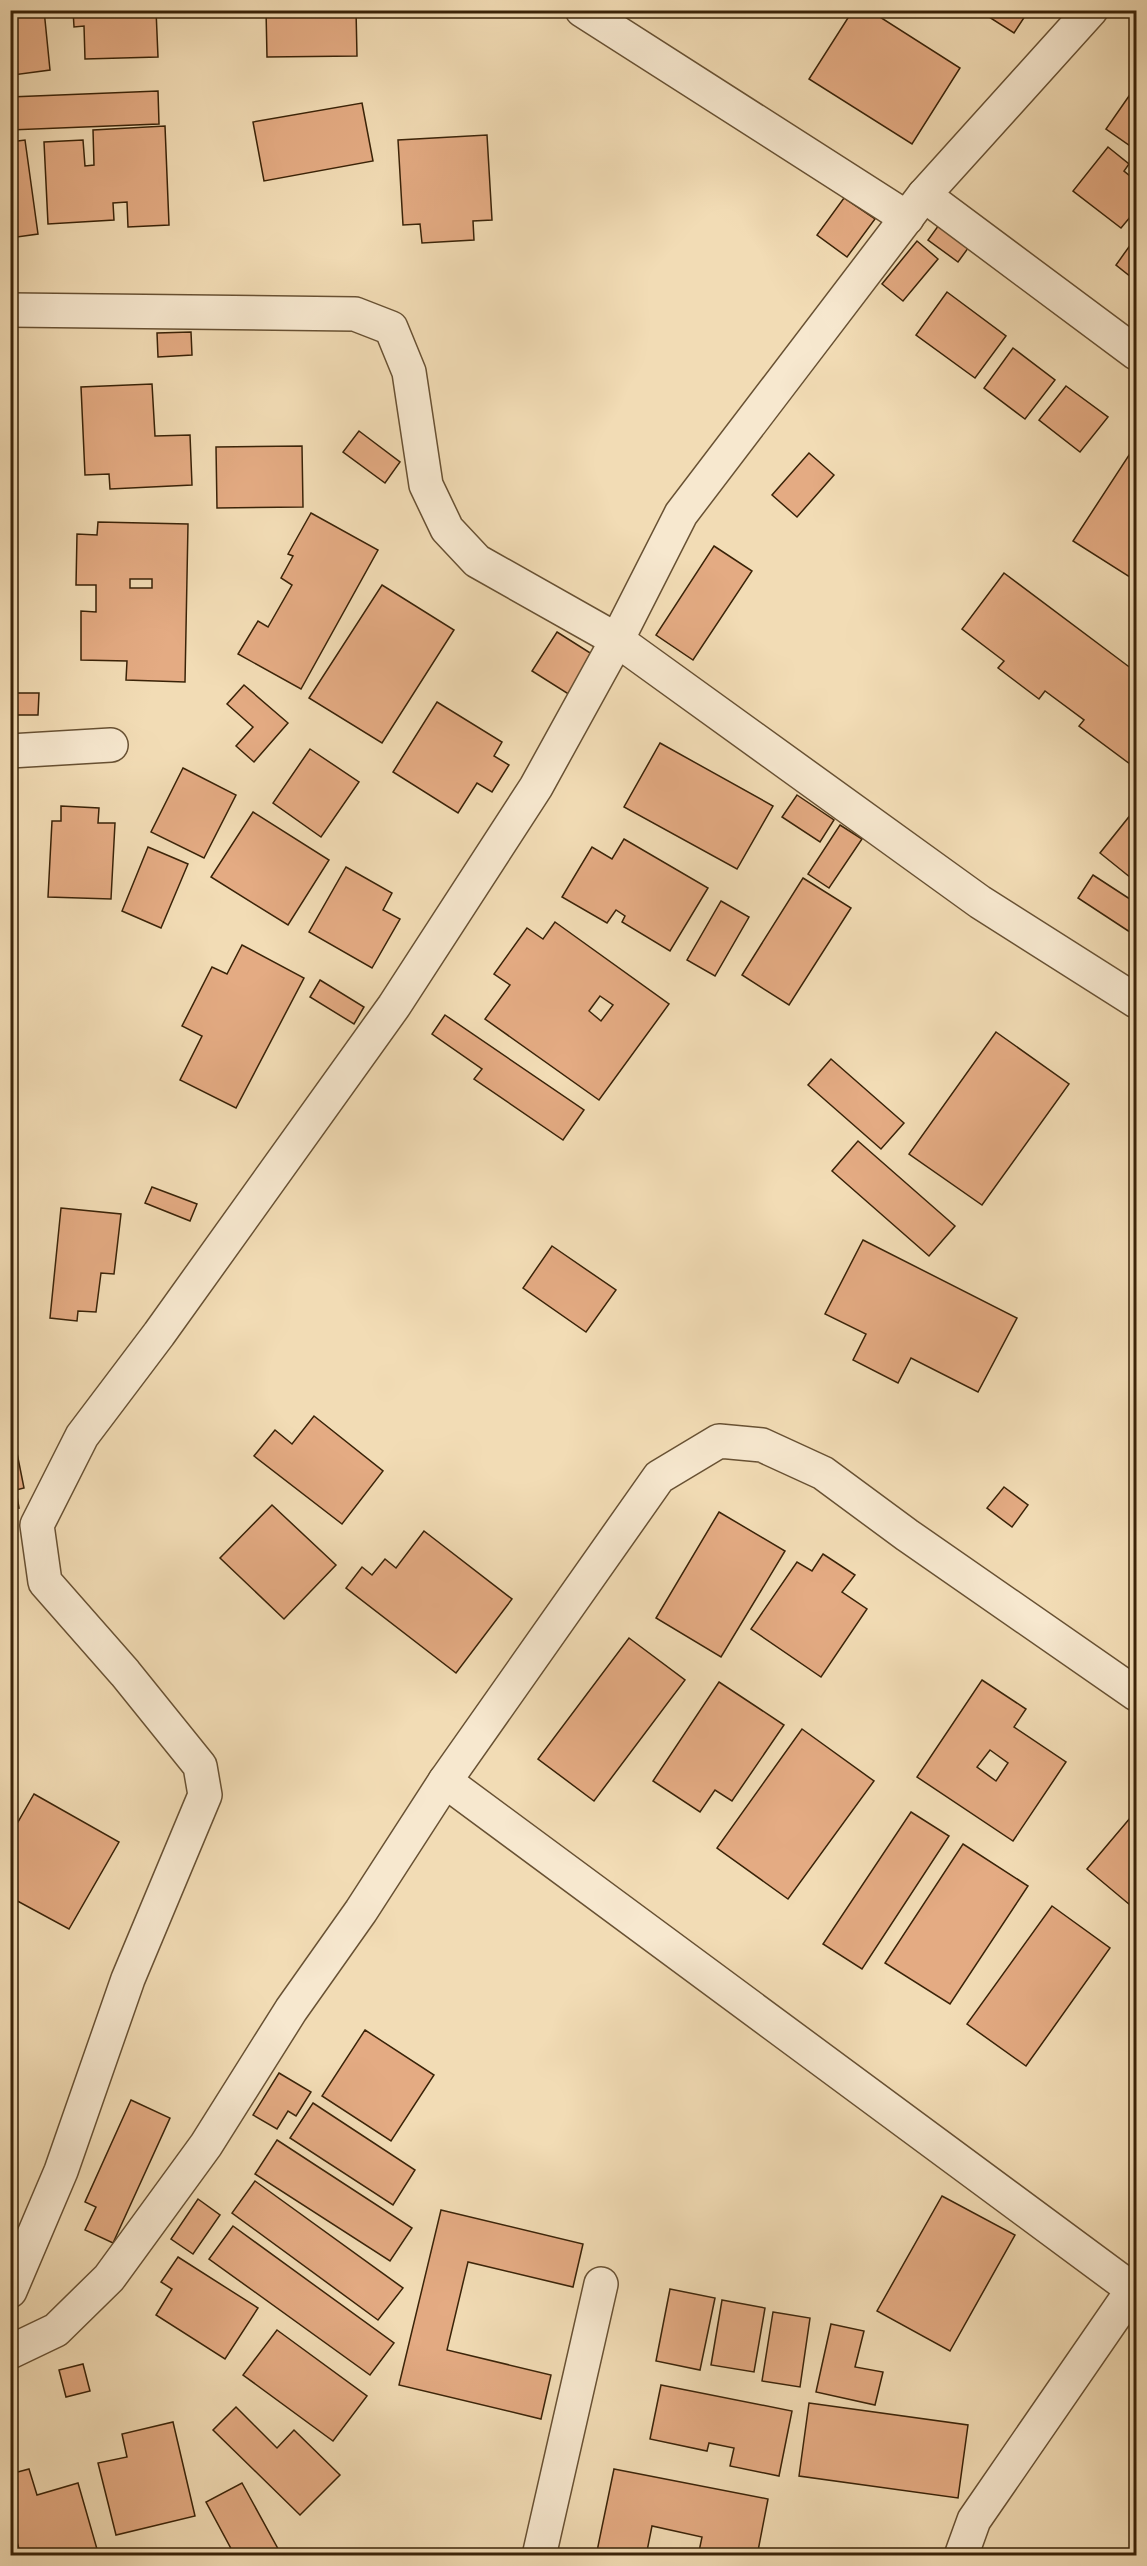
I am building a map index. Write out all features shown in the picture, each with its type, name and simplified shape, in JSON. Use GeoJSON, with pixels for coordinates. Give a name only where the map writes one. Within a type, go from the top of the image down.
{"type":"FeatureCollection","features":[{"type":"Feature","properties":{"kind":"street"},"geometry":{"type":"LineString","coordinates":[[582,10],[915,206],[1137,353]]}},
{"type":"Feature","properties":{"kind":"street"},"geometry":{"type":"LineString","coordinates":[[10,2291],[61,2171],[128,1979],[205,1795],[200,1766],[125,1672],[45,1582],[37,1525],[82,1436],[159,1334],[394,1006],[536,787],[617,640],[681,514],[915,206],[1091,10]]}},
{"type":"Feature","properties":{"kind":"street"},"geometry":{"type":"LineString","coordinates":[[10,310],[355,314],[392,328],[408,372],[426,484],[447,529],[477,561],[617,640],[980,902],[1137,1001]]}},
{"type":"Feature","properties":{"kind":"street"},"geometry":{"type":"LineString","coordinates":[[10,752],[111,746]]}},
{"type":"Feature","properties":{"kind":"street"},"geometry":{"type":"LineString","coordinates":[[10,2352],[56,2330],[109,2278],[206,2145],[291,2010],[361,1911],[445,1781],[659,1477],[719,1441],[762,1444],[823,1473],[907,1535],[1137,1694]]}},
{"type":"Feature","properties":{"kind":"street"},"geometry":{"type":"LineString","coordinates":[[445,1781],[1134,2287],[974,2520],[961,2556]]}},
{"type":"Feature","properties":{"kind":"street"},"geometry":{"type":"LineString","coordinates":[[539,2556],[601,2284]]}},
{"type":"Feature","properties":{"kind":"building"},"geometry":{"type":"Polygon","coordinates":[[[10,10],[44,10],[50,70],[13,75],[10,10]]]}},
{"type":"Feature","properties":{"kind":"building"},"geometry":{"type":"Polygon","coordinates":[[[73,10],[156,10],[158,57],[85,59],[84,26],[74,27],[73,10]]]}},
{"type":"Feature","properties":{"kind":"building"},"geometry":{"type":"Polygon","coordinates":[[[266,10],[356,10],[357,56],[267,57],[266,10]]]}},
{"type":"Feature","properties":{"kind":"building"},"geometry":{"type":"Polygon","coordinates":[[[853,10],[869,10],[960,68],[912,144],[809,79],[853,10]]]}},
{"type":"Feature","properties":{"kind":"building"},"geometry":{"type":"Polygon","coordinates":[[[978,10],[1029,10],[1014,33],[978,10]]]}},
{"type":"Feature","properties":{"kind":"building"},"geometry":{"type":"Polygon","coordinates":[[[1136,86],[1136,150],[1106,129],[1136,86]]]}},
{"type":"Feature","properties":{"kind":"building"},"geometry":{"type":"Polygon","coordinates":[[[158,91],[159,124],[10,130],[10,97],[158,91]]]}},
{"type":"Feature","properties":{"kind":"building"},"geometry":{"type":"Polygon","coordinates":[[[362,103],[373,161],[264,181],[253,122],[362,103]]]}},
{"type":"Feature","properties":{"kind":"building"},"geometry":{"type":"Polygon","coordinates":[[[165,126],[169,225],[128,227],[127,202],[113,203],[114,220],[48,224],[44,142],[83,140],[85,166],[94,165],[93,130],[165,126]]]}},
{"type":"Feature","properties":{"kind":"building"},"geometry":{"type":"Polygon","coordinates":[[[487,135],[492,220],[473,221],[474,240],[422,243],[420,224],[403,225],[398,140],[487,135]]]}},
{"type":"Feature","properties":{"kind":"building"},"geometry":{"type":"Polygon","coordinates":[[[25,140],[38,234],[10,238],[10,142],[25,140]]]}},
{"type":"Feature","properties":{"kind":"building"},"geometry":{"type":"Polygon","coordinates":[[[1108,147],[1129,164],[1124,171],[1136,181],[1136,210],[1121,228],[1073,191],[1108,147]]]}},
{"type":"Feature","properties":{"kind":"building"},"geometry":{"type":"Polygon","coordinates":[[[844,198],[875,219],[847,257],[817,235],[844,198]]]}},
{"type":"Feature","properties":{"kind":"building"},"geometry":{"type":"Polygon","coordinates":[[[944,218],[974,240],[958,262],[928,240],[944,218]]]}},
{"type":"Feature","properties":{"kind":"building"},"geometry":{"type":"Polygon","coordinates":[[[1136,237],[1136,281],[1116,265],[1136,237]]]}},
{"type":"Feature","properties":{"kind":"building"},"geometry":{"type":"Polygon","coordinates":[[[917,241],[938,259],[903,301],[882,284],[917,241]]]}},
{"type":"Feature","properties":{"kind":"building"},"geometry":{"type":"Polygon","coordinates":[[[947,292],[1006,336],[975,378],[916,335],[947,292]]]}},
{"type":"Feature","properties":{"kind":"building"},"geometry":{"type":"Polygon","coordinates":[[[191,332],[192,355],[158,357],[157,333],[191,332]]]}},
{"type":"Feature","properties":{"kind":"building"},"geometry":{"type":"Polygon","coordinates":[[[1013,348],[1055,380],[1025,419],[984,388],[1013,348]]]}},
{"type":"Feature","properties":{"kind":"building"},"geometry":{"type":"Polygon","coordinates":[[[152,384],[155,436],[190,435],[192,485],[110,489],[109,474],[85,475],[81,387],[152,384]]]}},
{"type":"Feature","properties":{"kind":"building"},"geometry":{"type":"Polygon","coordinates":[[[1066,386],[1108,417],[1080,452],[1039,420],[1066,386]]]}},
{"type":"Feature","properties":{"kind":"building"},"geometry":{"type":"Polygon","coordinates":[[[359,431],[400,462],[385,483],[343,452],[359,431]]]}},
{"type":"Feature","properties":{"kind":"building"},"geometry":{"type":"Polygon","coordinates":[[[302,446],[303,507],[217,508],[216,447],[302,446]]]}},
{"type":"Feature","properties":{"kind":"building"},"geometry":{"type":"Polygon","coordinates":[[[1131,452],[1136,456],[1136,581],[1073,541],[1131,452]]]}},
{"type":"Feature","properties":{"kind":"building"},"geometry":{"type":"Polygon","coordinates":[[[809,453],[834,475],[797,517],[772,495],[809,453]]]}},
{"type":"Feature","properties":{"kind":"building"},"geometry":{"type":"Polygon","coordinates":[[[311,513],[378,550],[301,689],[238,654],[258,621],[268,627],[292,585],[281,578],[293,556],[288,554],[311,513]]]}},
{"type":"Feature","properties":{"kind":"building"},"geometry":{"type":"Polygon","coordinates":[[[98,522],[188,524],[185,682],[126,680],[127,661],[81,660],[81,611],[96,612],[96,585],[76,585],[77,534],[97,535],[98,522]],[[130,579],[130,588],[152,588],[152,579],[130,579]]]}},
{"type":"Feature","properties":{"kind":"building"},"geometry":{"type":"Polygon","coordinates":[[[714,546],[752,571],[693,660],[656,635],[714,546]]]}},
{"type":"Feature","properties":{"kind":"building"},"geometry":{"type":"Polygon","coordinates":[[[1004,573],[1136,672],[1136,755],[1130,764],[1079,726],[1084,720],[1045,691],[1039,699],[998,668],[1004,661],[962,629],[1004,573]]]}},
{"type":"Feature","properties":{"kind":"building"},"geometry":{"type":"Polygon","coordinates":[[[382,585],[454,630],[382,743],[309,698],[382,585]]]}},
{"type":"Feature","properties":{"kind":"building"},"geometry":{"type":"Polygon","coordinates":[[[557,632],[595,656],[570,695],[532,671],[557,632]]]}},
{"type":"Feature","properties":{"kind":"building"},"geometry":{"type":"Polygon","coordinates":[[[244,685],[288,723],[254,762],[236,746],[253,727],[227,704],[244,685]]]}},
{"type":"Feature","properties":{"kind":"building"},"geometry":{"type":"Polygon","coordinates":[[[10,693],[39,693],[38,715],[10,715],[10,693]]]}},
{"type":"Feature","properties":{"kind":"building"},"geometry":{"type":"Polygon","coordinates":[[[437,702],[502,742],[494,756],[509,765],[492,792],[477,783],[458,813],[393,772],[437,702]]]}},
{"type":"Feature","properties":{"kind":"building"},"geometry":{"type":"Polygon","coordinates":[[[660,743],[773,806],[737,869],[624,807],[660,743]]]}},
{"type":"Feature","properties":{"kind":"building"},"geometry":{"type":"Polygon","coordinates":[[[310,749],[359,782],[321,837],[273,803],[310,749]]]}},
{"type":"Feature","properties":{"kind":"building"},"geometry":{"type":"Polygon","coordinates":[[[183,768],[236,795],[204,858],[151,832],[183,768]]]}},
{"type":"Feature","properties":{"kind":"building"},"geometry":{"type":"Polygon","coordinates":[[[797,795],[834,820],[820,842],[782,817],[797,795]]]}},
{"type":"Feature","properties":{"kind":"building"},"geometry":{"type":"Polygon","coordinates":[[[61,806],[99,808],[98,823],[115,823],[111,899],[48,897],[52,821],[61,821],[61,806]]]}},
{"type":"Feature","properties":{"kind":"building"},"geometry":{"type":"Polygon","coordinates":[[[1136,808],[1136,882],[1100,853],[1136,808]]]}},
{"type":"Feature","properties":{"kind":"building"},"geometry":{"type":"Polygon","coordinates":[[[253,812],[329,860],[288,925],[211,877],[253,812]]]}},
{"type":"Feature","properties":{"kind":"building"},"geometry":{"type":"Polygon","coordinates":[[[840,825],[862,839],[829,888],[808,874],[840,825]]]}},
{"type":"Feature","properties":{"kind":"building"},"geometry":{"type":"Polygon","coordinates":[[[624,839],[708,888],[670,951],[622,922],[625,916],[616,910],[607,923],[562,897],[592,847],[612,859],[624,839]]]}},
{"type":"Feature","properties":{"kind":"building"},"geometry":{"type":"Polygon","coordinates":[[[148,847],[188,864],[161,928],[122,911],[148,847]]]}},
{"type":"Feature","properties":{"kind":"building"},"geometry":{"type":"Polygon","coordinates":[[[346,867],[392,893],[383,910],[400,919],[372,968],[309,932],[346,867]]]}},
{"type":"Feature","properties":{"kind":"building"},"geometry":{"type":"Polygon","coordinates":[[[1093,875],[1136,903],[1136,936],[1078,898],[1093,875]]]}},
{"type":"Feature","properties":{"kind":"building"},"geometry":{"type":"Polygon","coordinates":[[[803,878],[851,908],[789,1005],[742,975],[803,878]]]}},
{"type":"Feature","properties":{"kind":"building"},"geometry":{"type":"Polygon","coordinates":[[[721,901],[749,917],[715,976],[687,960],[721,901]]]}},
{"type":"Feature","properties":{"kind":"building"},"geometry":{"type":"Polygon","coordinates":[[[555,922],[669,1004],[599,1100],[485,1019],[510,985],[494,974],[527,928],[543,939],[555,922]],[[600,996],[589,1011],[601,1021],[613,1005],[600,996]]]}},
{"type":"Feature","properties":{"kind":"building"},"geometry":{"type":"Polygon","coordinates":[[[242,945],[304,978],[236,1108],[180,1080],[202,1036],[182,1026],[212,967],[227,974],[242,945]]]}},
{"type":"Feature","properties":{"kind":"building"},"geometry":{"type":"Polygon","coordinates":[[[320,980],[364,1007],[354,1024],[310,997],[320,980]]]}},
{"type":"Feature","properties":{"kind":"building"},"geometry":{"type":"Polygon","coordinates":[[[445,1015],[584,1110],[563,1140],[474,1079],[482,1069],[432,1034],[445,1015]]]}},
{"type":"Feature","properties":{"kind":"building"},"geometry":{"type":"Polygon","coordinates":[[[996,1032],[1069,1084],[982,1205],[909,1154],[996,1032]]]}},
{"type":"Feature","properties":{"kind":"building"},"geometry":{"type":"Polygon","coordinates":[[[831,1059],[904,1123],[881,1149],[808,1085],[831,1059]]]}},
{"type":"Feature","properties":{"kind":"building"},"geometry":{"type":"Polygon","coordinates":[[[858,1141],[955,1226],[929,1256],[832,1171],[858,1141]]]}},
{"type":"Feature","properties":{"kind":"building"},"geometry":{"type":"Polygon","coordinates":[[[152,1187],[197,1204],[190,1221],[145,1203],[152,1187]]]}},
{"type":"Feature","properties":{"kind":"building"},"geometry":{"type":"Polygon","coordinates":[[[61,1208],[121,1214],[114,1274],[101,1273],[96,1312],[78,1311],[77,1321],[50,1318],[61,1208]]]}},
{"type":"Feature","properties":{"kind":"building"},"geometry":{"type":"Polygon","coordinates":[[[863,1240],[1017,1318],[978,1392],[911,1358],[898,1383],[853,1360],[866,1334],[825,1314],[863,1240]]]}},
{"type":"Feature","properties":{"kind":"building"},"geometry":{"type":"Polygon","coordinates":[[[552,1246],[616,1290],[586,1332],[523,1288],[552,1246]]]}},
{"type":"Feature","properties":{"kind":"building"},"geometry":{"type":"Polygon","coordinates":[[[314,1416],[383,1471],[342,1524],[254,1456],[275,1430],[292,1444],[314,1416]]]}},
{"type":"Feature","properties":{"kind":"building"},"geometry":{"type":"Polygon","coordinates":[[[17,1453],[24,1488],[16,1490],[19,1508],[10,1509],[10,1454],[17,1453]]]}},
{"type":"Feature","properties":{"kind":"building"},"geometry":{"type":"Polygon","coordinates":[[[1004,1487],[1028,1505],[1012,1527],[987,1508],[1004,1487]]]}},
{"type":"Feature","properties":{"kind":"building"},"geometry":{"type":"Polygon","coordinates":[[[272,1505],[336,1565],[284,1619],[220,1558],[272,1505]]]}},
{"type":"Feature","properties":{"kind":"building"},"geometry":{"type":"Polygon","coordinates":[[[719,1512],[785,1551],[721,1657],[656,1618],[719,1512]]]}},
{"type":"Feature","properties":{"kind":"building"},"geometry":{"type":"Polygon","coordinates":[[[424,1531],[512,1599],[456,1673],[346,1588],[362,1567],[372,1575],[385,1559],[396,1568],[424,1531]]]}},
{"type":"Feature","properties":{"kind":"building"},"geometry":{"type":"Polygon","coordinates":[[[823,1554],[855,1575],[842,1592],[867,1609],[821,1677],[751,1629],[797,1562],[812,1571],[823,1554]]]}},
{"type":"Feature","properties":{"kind":"building"},"geometry":{"type":"Polygon","coordinates":[[[629,1638],[685,1680],[594,1801],[538,1759],[629,1638]]]}},
{"type":"Feature","properties":{"kind":"building"},"geometry":{"type":"Polygon","coordinates":[[[982,1680],[1026,1709],[1014,1727],[1066,1762],[1013,1841],[917,1777],[982,1680]],[[990,1750],[977,1767],[996,1781],[1008,1763],[990,1750]]]}},
{"type":"Feature","properties":{"kind":"building"},"geometry":{"type":"Polygon","coordinates":[[[719,1682],[784,1725],[732,1801],[715,1790],[700,1812],[653,1781],[719,1682]]]}},
{"type":"Feature","properties":{"kind":"building"},"geometry":{"type":"Polygon","coordinates":[[[802,1729],[874,1781],[788,1899],[717,1848],[802,1729]]]}},
{"type":"Feature","properties":{"kind":"building"},"geometry":{"type":"Polygon","coordinates":[[[34,1794],[119,1842],[69,1929],[10,1897],[10,1836],[34,1794]]]}},
{"type":"Feature","properties":{"kind":"building"},"geometry":{"type":"Polygon","coordinates":[[[1136,1811],[1136,1910],[1087,1869],[1136,1811]]]}},
{"type":"Feature","properties":{"kind":"building"},"geometry":{"type":"Polygon","coordinates":[[[911,1812],[949,1836],[862,1969],[823,1944],[911,1812]]]}},
{"type":"Feature","properties":{"kind":"building"},"geometry":{"type":"Polygon","coordinates":[[[963,1844],[1028,1886],[950,2004],[885,1963],[963,1844]]]}},
{"type":"Feature","properties":{"kind":"building"},"geometry":{"type":"Polygon","coordinates":[[[1052,1906],[1110,1948],[1026,2066],[967,2024],[1052,1906]]]}},
{"type":"Feature","properties":{"kind":"building"},"geometry":{"type":"Polygon","coordinates":[[[365,2030],[434,2075],[391,2141],[322,2096],[365,2030]]]}},
{"type":"Feature","properties":{"kind":"building"},"geometry":{"type":"Polygon","coordinates":[[[279,2073],[311,2092],[296,2116],[288,2111],[277,2129],[253,2115],[279,2073]]]}},
{"type":"Feature","properties":{"kind":"building"},"geometry":{"type":"Polygon","coordinates":[[[131,2100],[170,2118],[113,2243],[85,2230],[96,2207],[85,2202],[131,2100]]]}},
{"type":"Feature","properties":{"kind":"building"},"geometry":{"type":"Polygon","coordinates":[[[313,2103],[415,2170],[393,2205],[290,2138],[313,2103]]]}},
{"type":"Feature","properties":{"kind":"building"},"geometry":{"type":"Polygon","coordinates":[[[277,2140],[412,2228],[390,2261],[255,2174],[277,2140]]]}},
{"type":"Feature","properties":{"kind":"building"},"geometry":{"type":"Polygon","coordinates":[[[255,2181],[403,2288],[378,2320],[232,2213],[255,2181]]]}},
{"type":"Feature","properties":{"kind":"building"},"geometry":{"type":"Polygon","coordinates":[[[942,2196],[1015,2235],[950,2351],[877,2311],[942,2196]]]}},
{"type":"Feature","properties":{"kind":"building"},"geometry":{"type":"Polygon","coordinates":[[[198,2199],[220,2215],[193,2254],[171,2239],[198,2199]]]}},
{"type":"Feature","properties":{"kind":"building"},"geometry":{"type":"Polygon","coordinates":[[[441,2210],[583,2244],[573,2287],[468,2262],[447,2350],[551,2375],[541,2419],[399,2385],[441,2210]]]}},
{"type":"Feature","properties":{"kind":"building"},"geometry":{"type":"Polygon","coordinates":[[[233,2226],[394,2343],[370,2375],[209,2259],[233,2226]]]}},
{"type":"Feature","properties":{"kind":"building"},"geometry":{"type":"Polygon","coordinates":[[[178,2257],[258,2308],[225,2359],[156,2315],[172,2289],[161,2282],[178,2257]]]}},
{"type":"Feature","properties":{"kind":"building"},"geometry":{"type":"Polygon","coordinates":[[[670,2289],[715,2298],[700,2370],[656,2361],[670,2289]]]}},
{"type":"Feature","properties":{"kind":"building"},"geometry":{"type":"Polygon","coordinates":[[[722,2300],[765,2308],[754,2372],[711,2365],[722,2300]]]}},
{"type":"Feature","properties":{"kind":"building"},"geometry":{"type":"Polygon","coordinates":[[[773,2312],[810,2318],[800,2387],[762,2381],[773,2312]]]}},
{"type":"Feature","properties":{"kind":"building"},"geometry":{"type":"Polygon","coordinates":[[[831,2324],[864,2331],[855,2367],[883,2372],[875,2405],[816,2392],[831,2324]]]}},
{"type":"Feature","properties":{"kind":"building"},"geometry":{"type":"Polygon","coordinates":[[[277,2330],[367,2396],[333,2441],[243,2375],[277,2330]]]}},
{"type":"Feature","properties":{"kind":"building"},"geometry":{"type":"Polygon","coordinates":[[[83,2364],[90,2391],[66,2397],[59,2370],[83,2364]]]}},
{"type":"Feature","properties":{"kind":"building"},"geometry":{"type":"Polygon","coordinates":[[[661,2385],[792,2411],[779,2476],[730,2466],[734,2448],[709,2443],[707,2451],[650,2439],[661,2385]]]}},
{"type":"Feature","properties":{"kind":"building"},"geometry":{"type":"Polygon","coordinates":[[[809,2403],[968,2425],[958,2498],[799,2476],[809,2403]]]}},
{"type":"Feature","properties":{"kind":"building"},"geometry":{"type":"Polygon","coordinates":[[[236,2407],[277,2448],[294,2430],[340,2475],[300,2515],[213,2430],[236,2407]]]}},
{"type":"Feature","properties":{"kind":"building"},"geometry":{"type":"Polygon","coordinates":[[[173,2422],[195,2516],[116,2535],[98,2463],[127,2457],[122,2434],[173,2422]]]}},
{"type":"Feature","properties":{"kind":"building"},"geometry":{"type":"Polygon","coordinates":[[[29,2469],[37,2495],[78,2483],[99,2556],[21,2556],[10,2517],[10,2474],[29,2469]]]}},
{"type":"Feature","properties":{"kind":"building"},"geometry":{"type":"Polygon","coordinates":[[[614,2469],[768,2499],[757,2556],[698,2556],[702,2537],[652,2526],[646,2556],[596,2556],[614,2469]]]}},
{"type":"Feature","properties":{"kind":"building"},"geometry":{"type":"Polygon","coordinates":[[[242,2483],[282,2556],[235,2556],[206,2502],[242,2483]]]}}]}
